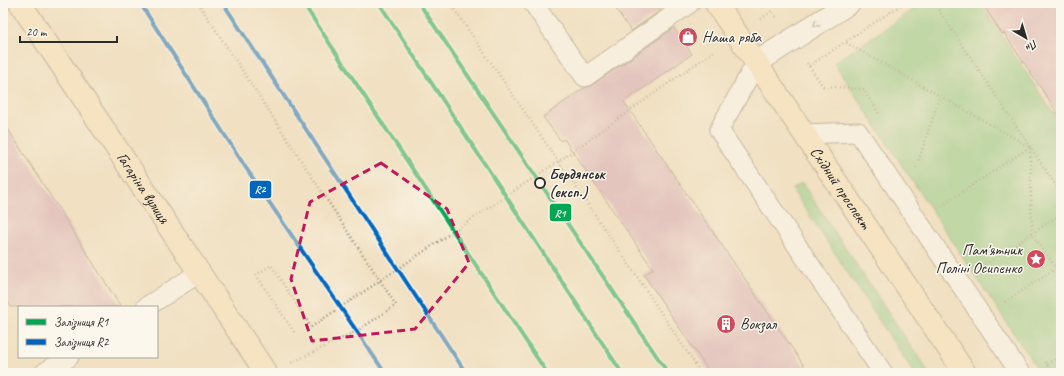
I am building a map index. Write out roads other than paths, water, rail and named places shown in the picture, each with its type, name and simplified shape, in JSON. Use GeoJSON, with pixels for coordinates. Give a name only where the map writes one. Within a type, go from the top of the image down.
{"type":"FeatureCollection","features":[{"type":"Feature","properties":{"kind":"main road","name":"Гагаріна вулиця"},"geometry":{"type":"LineString","coordinates":[[20,3],[266,373]]}},
{"type":"Feature","properties":{"kind":"main road","name":"Східний проспект"},"geometry":{"type":"LineString","coordinates":[[716,3],[965,373]]}},
{"type":"Feature","properties":{"kind":"street"},"geometry":{"type":"LineString","coordinates":[[756,64],[849,3]]}},
{"type":"Feature","properties":{"kind":"lane"},"geometry":{"type":"LineString","coordinates":[[533,3],[585,77],[690,3]]}},
{"type":"Feature","properties":{"kind":"lane"},"geometry":{"type":"LineString","coordinates":[[756,64],[720,130],[883,373]]}},
{"type":"Feature","properties":{"kind":"lane"},"geometry":{"type":"LineString","coordinates":[[804,134],[858,132],[1020,373]]}},
{"type":"Feature","properties":{"kind":"lane"},"geometry":{"type":"LineString","coordinates":[[148,306],[199,273]]}},
{"type":"Feature","properties":{"kind":"lane"},"geometry":{"type":"LineString","coordinates":[[44,373],[66,358]]}},
{"type":"Feature","properties":{"kind":"rail line","name":"R2"},"geometry":{"type":"LineString","coordinates":[[140,3],[246,168],[385,373]]}},
{"type":"Feature","properties":{"kind":"rail line","name":"R2"},"geometry":{"type":"LineString","coordinates":[[223,3],[466,373]]}},
{"type":"Feature","properties":{"kind":"rail line","name":"R1"},"geometry":{"type":"LineString","coordinates":[[303,3],[547,373]]}},
{"type":"Feature","properties":{"kind":"rail line","name":"R1"},"geometry":{"type":"LineString","coordinates":[[379,3],[622,373]]}},
{"type":"Feature","properties":{"kind":"rail line","name":"R1"},"geometry":{"type":"LineString","coordinates":[[419,3],[668,373]]}},
{"type":"Feature","properties":{"kind":"place","name":"Наша ряба"},"geometry":{"type":"Point","coordinates":[688,37]}},
{"type":"Feature","properties":{"kind":"place","name":"Бердянськ (експ.)"},"geometry":{"type":"Point","coordinates":[540,183]}},
{"type":"Feature","properties":{"kind":"place","name":"Пам'ятник Поліні Осипенко"},"geometry":{"type":"Point","coordinates":[1036,259]}},
{"type":"Feature","properties":{"kind":"place","name":"Вокзал"},"geometry":{"type":"Point","coordinates":[726,324]}}]}
